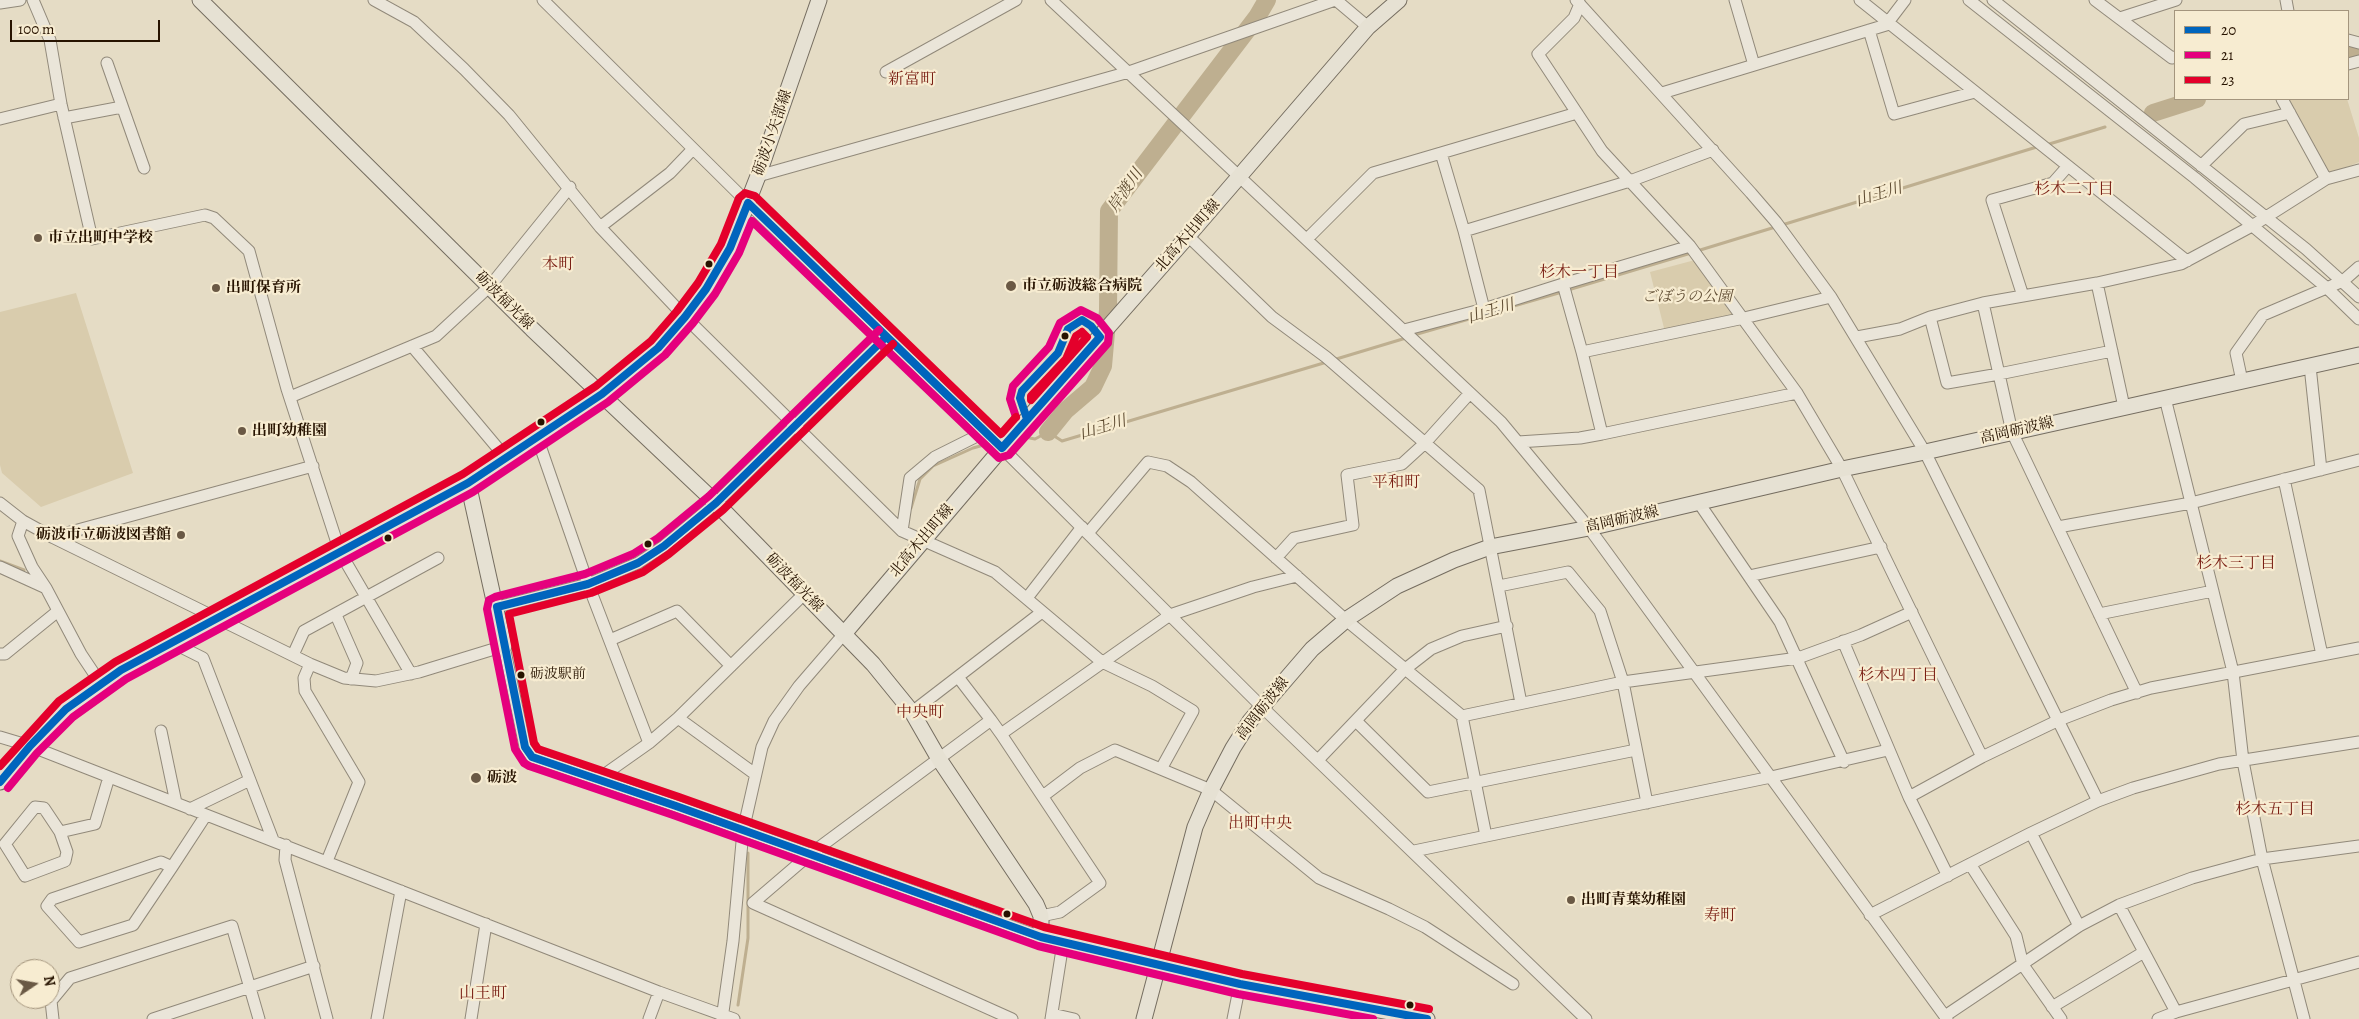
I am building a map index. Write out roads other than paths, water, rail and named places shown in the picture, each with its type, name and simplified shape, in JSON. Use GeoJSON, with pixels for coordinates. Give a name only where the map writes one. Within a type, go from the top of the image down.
{"type":"FeatureCollection","features":[{"type":"Feature","properties":{"kind":"main road","name":"砺波福光線"},"geometry":{"type":"LineString","coordinates":[[200,0],[532,329],[716,503],[873,664],[912,712],[939,760],[1036,904],[1041,916],[1041,937]]}},
{"type":"Feature","properties":{"kind":"main road","name":"砺波小矢部線"},"geometry":{"type":"LineString","coordinates":[[0,782],[30,746],[66,709],[121,670],[468,483],[602,394],[658,348],[686,317],[706,289],[730,248],[758,176],[819,0]]}},
{"type":"Feature","properties":{"kind":"main road","name":"北高木出町線"},"geometry":{"type":"LineString","coordinates":[[843,635],[1002,448],[1368,27],[1399,0]]}},
{"type":"Feature","properties":{"kind":"main road","name":"高岡砺波線"},"geometry":{"type":"LineString","coordinates":[[1144,1019],[1195,827],[1211,790],[1233,748],[1262,707],[1312,648],[1346,620],[1397,586],[1454,560],[1490,548],[1589,528],[1842,469],[2359,355]]}},
{"type":"Feature","properties":{"kind":"main road"},"geometry":{"type":"LineString","coordinates":[[468,483],[497,607],[504,646]]}},
{"type":"Feature","properties":{"kind":"main road"},"geometry":{"type":"LineString","coordinates":[[1041,937],[1063,944],[1240,984],[1427,1019]]}},
{"type":"Feature","properties":{"kind":"street"},"geometry":{"type":"LineString","coordinates":[[0,2],[20,0]]}},
{"type":"Feature","properties":{"kind":"street"},"geometry":{"type":"LineString","coordinates":[[33,0],[50,40],[61,104],[92,239],[205,215],[214,218],[249,251],[290,398],[340,552],[411,674]]}},
{"type":"Feature","properties":{"kind":"street"},"geometry":{"type":"LineString","coordinates":[[374,0],[414,22],[464,69],[509,115],[600,227],[794,426],[902,531],[995,572],[1102,662],[1152,686],[1193,711],[1161,769]]}},
{"type":"Feature","properties":{"kind":"street"},"geometry":{"type":"LineString","coordinates":[[543,0],[748,203],[828,278],[886,337],[1002,448],[1262,707],[1586,1019]]}},
{"type":"Feature","properties":{"kind":"street"},"geometry":{"type":"LineString","coordinates":[[886,72],[1016,0]]}},
{"type":"Feature","properties":{"kind":"street"},"geometry":{"type":"LineString","coordinates":[[1051,0],[1404,330],[1518,442],[1589,528],[1945,1016]]}},
{"type":"Feature","properties":{"kind":"street"},"geometry":{"type":"LineString","coordinates":[[758,176],[1129,72],[1335,0],[1368,27]]}},
{"type":"Feature","properties":{"kind":"street"},"geometry":{"type":"LineString","coordinates":[[1735,0],[1754,65]]}},
{"type":"Feature","properties":{"kind":"street"},"geometry":{"type":"LineString","coordinates":[[1860,0],[2187,261]]}},
{"type":"Feature","properties":{"kind":"street"},"geometry":{"type":"LineString","coordinates":[[1662,93],[1886,25],[1905,0]]}},
{"type":"Feature","properties":{"kind":"street"},"geometry":{"type":"LineString","coordinates":[[1969,0],[2252,226],[2327,288],[2359,320]]}},
{"type":"Feature","properties":{"kind":"street"},"geometry":{"type":"LineString","coordinates":[[1993,0],[2266,218],[2343,281],[2359,297]]}},
{"type":"Feature","properties":{"kind":"street"},"geometry":{"type":"LineString","coordinates":[[2096,0],[2172,58],[2174,57]]}},
{"type":"Feature","properties":{"kind":"street"},"geometry":{"type":"LineString","coordinates":[[2120,18],[2176,0]]}},
{"type":"Feature","properties":{"kind":"street"},"geometry":{"type":"LineString","coordinates":[[1578,2],[1662,93],[1776,222],[1831,297],[1925,452],[2098,801]]}},
{"type":"Feature","properties":{"kind":"street"},"geometry":{"type":"LineString","coordinates":[[1578,2],[1574,18],[1538,54],[1602,151],[1690,246],[1797,393],[1842,469],[1982,757]]}},
{"type":"Feature","properties":{"kind":"street"},"geometry":{"type":"LineString","coordinates":[[1869,30],[1894,114],[1975,92]]}},
{"type":"Feature","properties":{"kind":"street"},"geometry":{"type":"LineString","coordinates":[[106,63],[144,168]]}},
{"type":"Feature","properties":{"kind":"street"},"geometry":{"type":"LineString","coordinates":[[2283,100],[2326,179]]}},
{"type":"Feature","properties":{"kind":"street"},"geometry":{"type":"LineString","coordinates":[[0,120],[61,104]]}},
{"type":"Feature","properties":{"kind":"street"},"geometry":{"type":"LineString","coordinates":[[64,118],[122,107]]}},
{"type":"Feature","properties":{"kind":"street"},"geometry":{"type":"LineString","coordinates":[[1307,239],[1372,173],[1577,113]]}},
{"type":"Feature","properties":{"kind":"street"},"geometry":{"type":"LineString","coordinates":[[2201,166],[2244,124],[2290,113]]}},
{"type":"Feature","properties":{"kind":"street"},"geometry":{"type":"LineString","coordinates":[[600,227],[670,173],[693,149]]}},
{"type":"Feature","properties":{"kind":"street"},"geometry":{"type":"LineString","coordinates":[[1464,231],[1630,181],[1713,150]]}},
{"type":"Feature","properties":{"kind":"street"},"geometry":{"type":"LineString","coordinates":[[1441,153],[1484,309]]}},
{"type":"Feature","properties":{"kind":"street"},"geometry":{"type":"LineString","coordinates":[[2023,296],[1992,200],[2053,183],[2068,166]]}},
{"type":"Feature","properties":{"kind":"street"},"geometry":{"type":"LineString","coordinates":[[1857,337],[1900,329],[1930,317],[1983,303],[2097,283],[2187,261],[2266,218],[2326,179],[2359,170]]}},
{"type":"Feature","properties":{"kind":"street"},"geometry":{"type":"LineString","coordinates":[[290,398],[436,336],[490,286],[570,188]]}},
{"type":"Feature","properties":{"kind":"street"},"geometry":{"type":"LineString","coordinates":[[1188,236],[1272,318],[1326,357],[1479,490],[1521,703]]}},
{"type":"Feature","properties":{"kind":"street"},"geometry":{"type":"LineString","coordinates":[[1404,330],[1484,309],[1690,246]]}},
{"type":"Feature","properties":{"kind":"street"},"geometry":{"type":"LineString","coordinates":[[2242,381],[2236,353],[2263,315],[2343,281],[2359,268]]}},
{"type":"Feature","properties":{"kind":"street"},"geometry":{"type":"LineString","coordinates":[[2097,283],[2124,407]]}},
{"type":"Feature","properties":{"kind":"street"},"geometry":{"type":"LineString","coordinates":[[1562,284],[1582,352],[1602,434]]}},
{"type":"Feature","properties":{"kind":"street"},"geometry":{"type":"LineString","coordinates":[[1582,352],[1744,318],[1831,297]]}},
{"type":"Feature","properties":{"kind":"street"},"geometry":{"type":"LineString","coordinates":[[1983,303],[2012,432],[2137,693]]}},
{"type":"Feature","properties":{"kind":"street"},"geometry":{"type":"LineString","coordinates":[[1930,317],[1948,383],[2112,350]]}},
{"type":"Feature","properties":{"kind":"street"},"geometry":{"type":"LineString","coordinates":[[497,607],[588,584],[638,563],[664,546],[716,503],[886,337]]}},
{"type":"Feature","properties":{"kind":"street"},"geometry":{"type":"LineString","coordinates":[[412,346],[506,458]]}},
{"type":"Feature","properties":{"kind":"street"},"geometry":{"type":"LineString","coordinates":[[2310,366],[2321,470]]}},
{"type":"Feature","properties":{"kind":"street"},"geometry":{"type":"LineString","coordinates":[[1276,558],[1294,538],[1353,525],[1347,475],[1402,464],[1425,443],[1470,393]]}},
{"type":"Feature","properties":{"kind":"street"},"geometry":{"type":"LineString","coordinates":[[1518,442],[1580,438],[1797,393]]}},
{"type":"Feature","properties":{"kind":"street"},"geometry":{"type":"LineString","coordinates":[[2165,398],[2233,672],[2243,760],[2262,859],[2304,1019]]}},
{"type":"Feature","properties":{"kind":"street"},"geometry":{"type":"LineString","coordinates":[[902,531],[910,478],[934,457],[985,432]]}},
{"type":"Feature","properties":{"kind":"street"},"geometry":{"type":"LineString","coordinates":[[537,437],[588,584],[649,743]]}},
{"type":"Feature","properties":{"kind":"street"},"geometry":{"type":"LineString","coordinates":[[1027,598],[1085,530],[1148,462],[1167,466],[1192,482],[1346,620],[1404,670],[1462,716],[1486,836]]}},
{"type":"Feature","properties":{"kind":"street"},"geometry":{"type":"LineString","coordinates":[[2058,527],[2191,503],[2321,470],[2358,464]]}},
{"type":"Feature","properties":{"kind":"street"},"geometry":{"type":"LineString","coordinates":[[52,537],[313,466]]}},
{"type":"Feature","properties":{"kind":"street"},"geometry":{"type":"LineString","coordinates":[[2284,479],[2322,655]]}},
{"type":"Feature","properties":{"kind":"street"},"geometry":{"type":"LineString","coordinates":[[1699,502],[1780,622],[1844,762]]}},
{"type":"Feature","properties":{"kind":"street"},"geometry":{"type":"LineString","coordinates":[[0,503],[23,521],[52,537],[310,664],[351,679],[376,681],[411,674],[504,646],[524,746],[532,757],[1041,937]]}},
{"type":"Feature","properties":{"kind":"street"},"geometry":{"type":"LineString","coordinates":[[23,521],[18,536],[32,567],[46,588],[81,654],[102,684]]}},
{"type":"Feature","properties":{"kind":"street"},"geometry":{"type":"LineString","coordinates":[[1749,576],[1881,547]]}},
{"type":"Feature","properties":{"kind":"street"},"geometry":{"type":"LineString","coordinates":[[293,655],[304,631],[368,598],[438,558]]}},
{"type":"Feature","properties":{"kind":"street"},"geometry":{"type":"LineString","coordinates":[[0,567],[46,588]]}},
{"type":"Feature","properties":{"kind":"street"},"geometry":{"type":"LineString","coordinates":[[1499,586],[1568,572],[1600,611],[1623,682],[1647,803]]}},
{"type":"Feature","properties":{"kind":"street"},"geometry":{"type":"LineString","coordinates":[[1001,734],[1170,615],[1297,576]]}},
{"type":"Feature","properties":{"kind":"street"},"geometry":{"type":"LineString","coordinates":[[2099,614],[2213,591]]}},
{"type":"Feature","properties":{"kind":"street"},"geometry":{"type":"LineString","coordinates":[[598,779],[649,743],[678,718],[805,593]]}},
{"type":"Feature","properties":{"kind":"street"},"geometry":{"type":"LineString","coordinates":[[0,654],[5,654],[58,611]]}},
{"type":"Feature","properties":{"kind":"street"},"geometry":{"type":"LineString","coordinates":[[610,640],[677,612],[731,666]]}},
{"type":"Feature","properties":{"kind":"street"},"geometry":{"type":"LineString","coordinates":[[912,712],[1042,612]]}},
{"type":"Feature","properties":{"kind":"street"},"geometry":{"type":"LineString","coordinates":[[1462,716],[1623,682],[1798,658],[1843,642],[1912,612]]}},
{"type":"Feature","properties":{"kind":"street"},"geometry":{"type":"LineString","coordinates":[[336,615],[357,663],[351,679]]}},
{"type":"Feature","properties":{"kind":"street"},"geometry":{"type":"LineString","coordinates":[[1318,760],[1404,670],[1439,646],[1462,636],[1507,626]]}},
{"type":"Feature","properties":{"kind":"street"},"geometry":{"type":"LineString","coordinates":[[0,737],[30,746],[286,845],[726,1018],[743,831],[762,747],[774,721],[799,686],[843,635]]}},
{"type":"Feature","properties":{"kind":"street"},"geometry":{"type":"LineString","coordinates":[[172,642],[203,658],[273,840]]}},
{"type":"Feature","properties":{"kind":"street"},"geometry":{"type":"LineString","coordinates":[[1843,642],[1909,797],[1948,876]]}},
{"type":"Feature","properties":{"kind":"street"},"geometry":{"type":"LineString","coordinates":[[1909,797],[1982,757],[2059,720],[2137,693],[2233,672],[2359,648]]}},
{"type":"Feature","properties":{"kind":"street"},"geometry":{"type":"LineString","coordinates":[[310,664],[304,678],[305,691],[359,782],[327,861]]}},
{"type":"Feature","properties":{"kind":"street"},"geometry":{"type":"LineString","coordinates":[[958,677],[1001,734],[1100,883],[1060,912],[1041,916]]}},
{"type":"Feature","properties":{"kind":"street"},"geometry":{"type":"LineString","coordinates":[[678,718],[755,774]]}},
{"type":"Feature","properties":{"kind":"street"},"geometry":{"type":"LineString","coordinates":[[991,720],[809,855],[753,903],[901,971],[1012,1019]]}},
{"type":"Feature","properties":{"kind":"street"},"geometry":{"type":"LineString","coordinates":[[1356,721],[1428,792],[1636,750]]}},
{"type":"Feature","properties":{"kind":"street"},"geometry":{"type":"LineString","coordinates":[[161,731],[176,803]]}},
{"type":"Feature","properties":{"kind":"street"},"geometry":{"type":"LineString","coordinates":[[1870,915],[2098,801],[2174,775],[2243,760],[2359,742]]}},
{"type":"Feature","properties":{"kind":"street"},"geometry":{"type":"LineString","coordinates":[[1042,796],[1080,768],[1116,750],[1211,790],[1318,878],[1425,927],[1513,984]]}},
{"type":"Feature","properties":{"kind":"street"},"geometry":{"type":"LineString","coordinates":[[1414,852],[1771,778],[1888,750]]}},
{"type":"Feature","properties":{"kind":"street"},"geometry":{"type":"LineString","coordinates":[[60,832],[95,824],[109,777]]}},
{"type":"Feature","properties":{"kind":"street"},"geometry":{"type":"LineString","coordinates":[[190,809],[250,780]]}},
{"type":"Feature","properties":{"kind":"street"},"geometry":{"type":"LineString","coordinates":[[35,807],[44,808],[60,832],[67,852],[65,861],[25,876],[5,844],[35,807]]}},
{"type":"Feature","properties":{"kind":"street"},"geometry":{"type":"LineString","coordinates":[[172,867],[161,862],[52,899],[48,906],[79,942],[133,925],[172,867],[206,815]]}},
{"type":"Feature","properties":{"kind":"street"},"geometry":{"type":"LineString","coordinates":[[2031,833],[2079,926]]}},
{"type":"Feature","properties":{"kind":"street"},"geometry":{"type":"LineString","coordinates":[[286,845],[284,860],[327,1019]]}},
{"type":"Feature","properties":{"kind":"street"},"geometry":{"type":"LineString","coordinates":[[1932,1019],[1945,1016],[2079,926],[2119,906],[2192,878],[2262,859],[2359,846]]}},
{"type":"Feature","properties":{"kind":"street"},"geometry":{"type":"LineString","coordinates":[[1970,864],[2016,936],[2023,965],[2061,1019]]}},
{"type":"Feature","properties":{"kind":"street"},"geometry":{"type":"LineString","coordinates":[[377,1019],[401,891]]}},
{"type":"Feature","properties":{"kind":"street"},"geometry":{"type":"LineString","coordinates":[[2119,906],[2176,1012]]}},
{"type":"Feature","properties":{"kind":"street"},"geometry":{"type":"LineString","coordinates":[[471,1019],[486,924]]}},
{"type":"Feature","properties":{"kind":"street"},"geometry":{"type":"LineString","coordinates":[[53,1019],[51,1002],[70,978],[232,926],[259,1019]]}},
{"type":"Feature","properties":{"kind":"street"},"geometry":{"type":"LineString","coordinates":[[1063,944],[1051,1016],[1074,1019]]}},
{"type":"Feature","properties":{"kind":"street"},"geometry":{"type":"LineString","coordinates":[[2052,1007],[2144,952]]}},
{"type":"Feature","properties":{"kind":"street"},"geometry":{"type":"LineString","coordinates":[[2158,1019],[2176,1012],[2359,962]]}},
{"type":"Feature","properties":{"kind":"street"},"geometry":{"type":"LineString","coordinates":[[153,1019],[314,966]]}},
{"type":"Feature","properties":{"kind":"street"},"geometry":{"type":"LineString","coordinates":[[1233,1019],[1240,984]]}},
{"type":"Feature","properties":{"kind":"street"},"geometry":{"type":"LineString","coordinates":[[648,1019],[659,992]]}},
{"type":"Feature","properties":{"kind":"waterway","name":"岸渡川"},"geometry":{"type":"LineString","coordinates":[[1048,432],[1065,411],[1093,387],[1103,366],[1108,310],[1109,211],[1257,17],[1267,0]]}},
{"type":"Feature","properties":{"kind":"waterway","name":"山王川"},"geometry":{"type":"LineString","coordinates":[[2349,52],[2359,49]]}},
{"type":"Feature","properties":{"kind":"waterway","name":"山王川"},"geometry":{"type":"LineString","coordinates":[[2153,113],[2194,100]]}},
{"type":"Feature","properties":{"kind":"waterway","name":"山王川"},"geometry":{"type":"LineString","coordinates":[[2046,145],[2105,127]]}},
{"type":"Feature","properties":{"kind":"waterway","name":"山王川"},"geometry":{"type":"LineString","coordinates":[[1697,251],[2040,146]]}},
{"type":"Feature","properties":{"kind":"waterway","name":"山王川"},"geometry":{"type":"LineString","coordinates":[[1568,290],[1691,253]]}},
{"type":"Feature","properties":{"kind":"waterway","name":"山王川"},"geometry":{"type":"LineString","coordinates":[[1414,335],[1562,292]]}},
{"type":"Feature","properties":{"kind":"waterway","name":"山王川"},"geometry":{"type":"LineString","coordinates":[[1333,360],[1406,338]]}},
{"type":"Feature","properties":{"kind":"waterway","name":"山王川"},"geometry":{"type":"LineString","coordinates":[[1019,436],[1035,439],[1048,432],[1062,441],[1327,362]]}},
{"type":"Feature","properties":{"kind":"waterway","name":"山王川"},"geometry":{"type":"LineString","coordinates":[[911,508],[920,479],[933,466],[973,448],[991,443]]}},
{"type":"Feature","properties":{"kind":"waterway"},"geometry":{"type":"LineString","coordinates":[[0,561],[24,570]]}},
{"type":"Feature","properties":{"kind":"waterway"},"geometry":{"type":"LineString","coordinates":[[738,1005],[748,938],[748,853]]}},
{"type":"Feature","properties":{"kind":"place","name":"市立出町中学校"},"geometry":{"type":"Point","coordinates":[38,238]}},
{"type":"Feature","properties":{"kind":"place","name":"市立砺波総合病院"},"geometry":{"type":"Point","coordinates":[1011,286]}},
{"type":"Feature","properties":{"kind":"place","name":"出町保育所"},"geometry":{"type":"Point","coordinates":[216,288]}},
{"type":"Feature","properties":{"kind":"place","name":"出町幼稚園"},"geometry":{"type":"Point","coordinates":[242,431]}},
{"type":"Feature","properties":{"kind":"place","name":"砺波市立砺波図書館"},"geometry":{"type":"Point","coordinates":[181,535]}},
{"type":"Feature","properties":{"kind":"place","name":"砺波駅前"},"geometry":{"type":"Point","coordinates":[521,675]}},
{"type":"Feature","properties":{"kind":"place","name":"砺波"},"geometry":{"type":"Point","coordinates":[476,778]}},
{"type":"Feature","properties":{"kind":"place","name":"出町青葉幼稚園"},"geometry":{"type":"Point","coordinates":[1571,900]}},
{"type":"Feature","properties":{"kind":"district","name":"新富町"},"geometry":{"type":"Point","coordinates":[912,80]}},
{"type":"Feature","properties":{"kind":"district","name":"杉木二丁目"},"geometry":{"type":"Point","coordinates":[2074,190]}},
{"type":"Feature","properties":{"kind":"district","name":"本町"},"geometry":{"type":"Point","coordinates":[558,265]}},
{"type":"Feature","properties":{"kind":"district","name":"杉木一丁目"},"geometry":{"type":"Point","coordinates":[1579,273]}},
{"type":"Feature","properties":{"kind":"district","name":"平和町"},"geometry":{"type":"Point","coordinates":[1396,483]}},
{"type":"Feature","properties":{"kind":"district","name":"杉木三丁目"},"geometry":{"type":"Point","coordinates":[2236,564]}},
{"type":"Feature","properties":{"kind":"district","name":"杉木四丁目"},"geometry":{"type":"Point","coordinates":[1898,676]}},
{"type":"Feature","properties":{"kind":"district","name":"中央町"},"geometry":{"type":"Point","coordinates":[920,713]}},
{"type":"Feature","properties":{"kind":"district","name":"杉木五丁目"},"geometry":{"type":"Point","coordinates":[2275,810]}},
{"type":"Feature","properties":{"kind":"district","name":"出町中央"},"geometry":{"type":"Point","coordinates":[1260,824]}},
{"type":"Feature","properties":{"kind":"district","name":"寿町"},"geometry":{"type":"Point","coordinates":[1720,916]}},
{"type":"Feature","properties":{"kind":"district","name":"山王町"},"geometry":{"type":"Point","coordinates":[483,994]}},
{"type":"Feature","properties":{"kind":"park label","name":"ごぼうの公園"},"geometry":{"type":"Point","coordinates":[1687,297]}}]}
